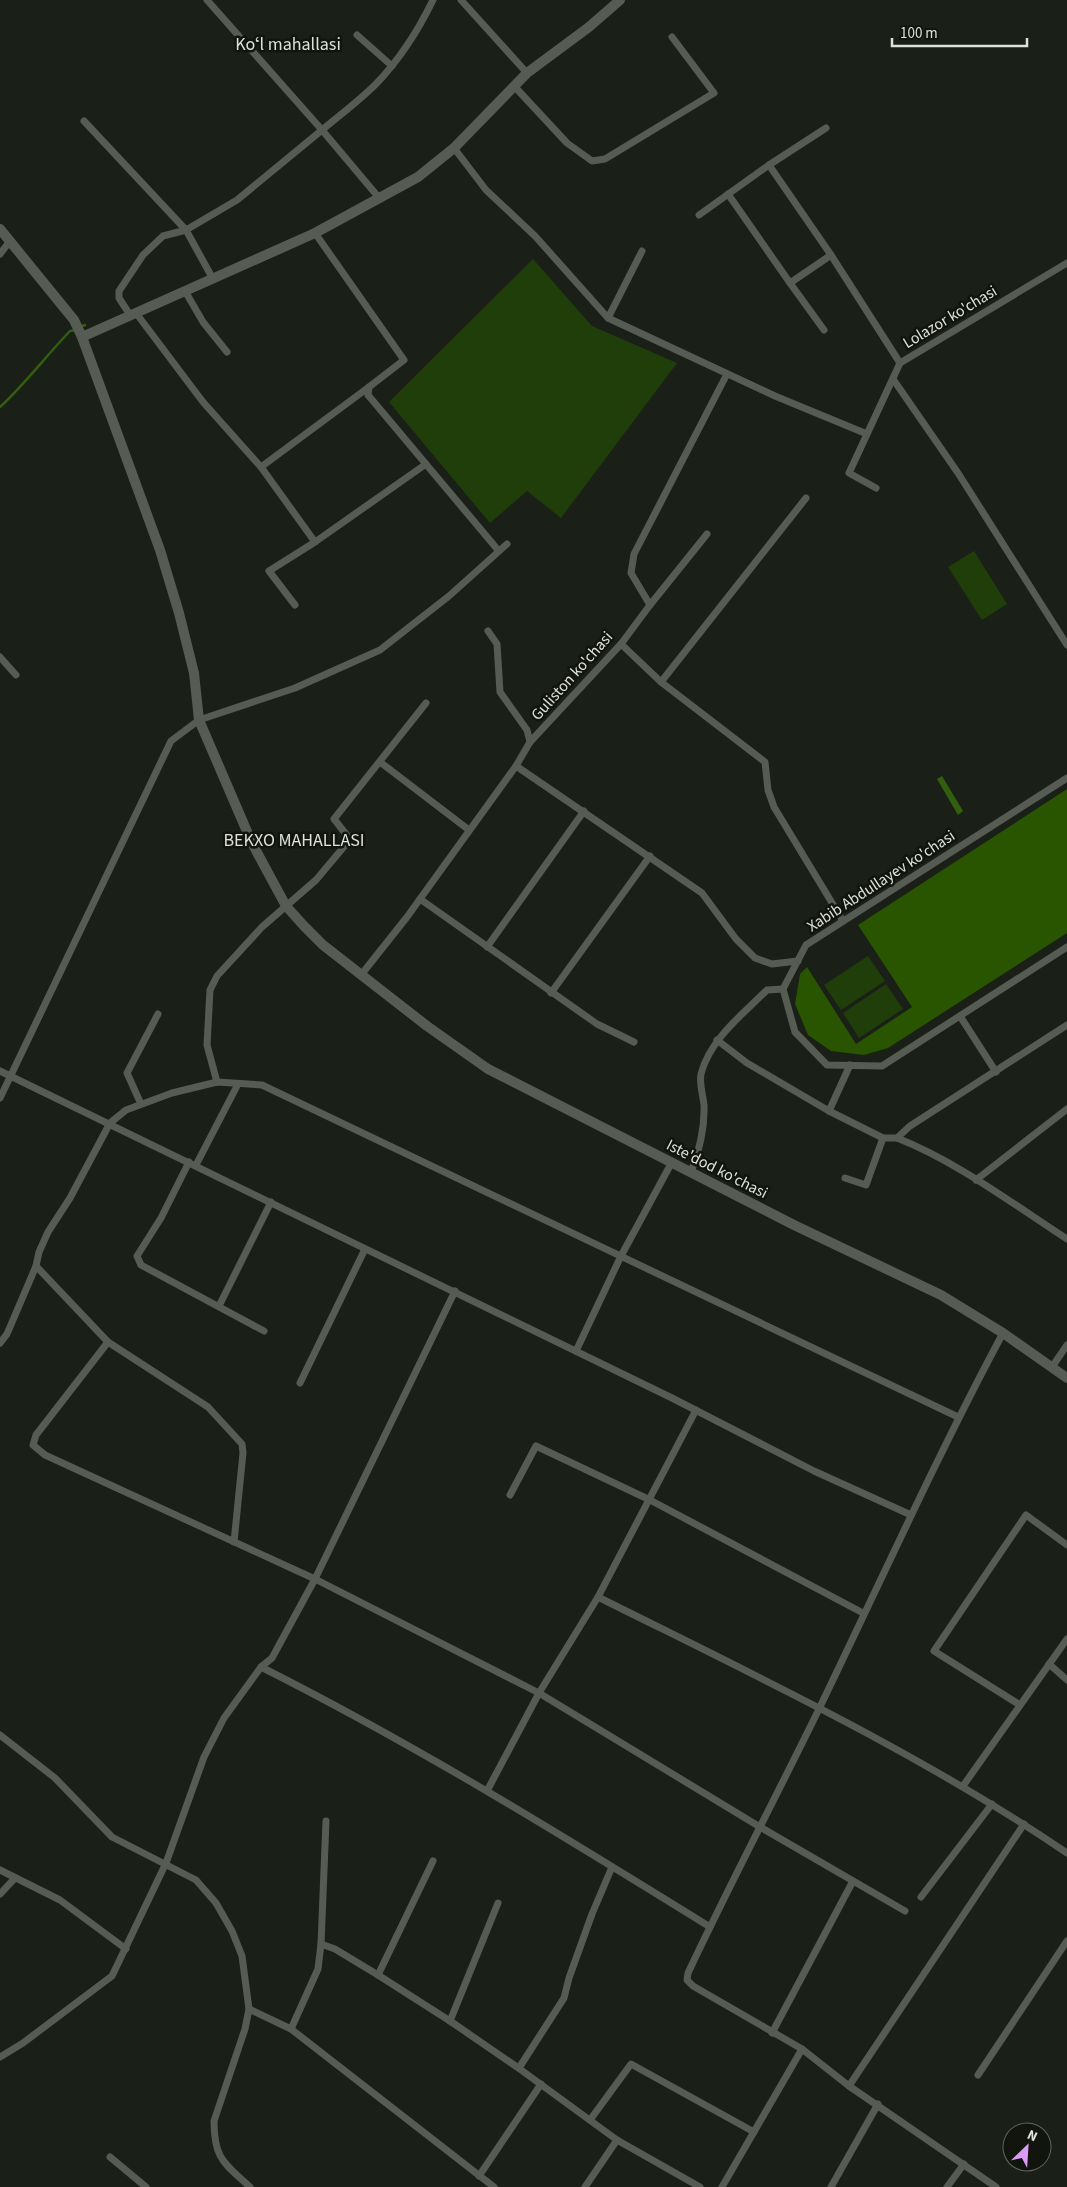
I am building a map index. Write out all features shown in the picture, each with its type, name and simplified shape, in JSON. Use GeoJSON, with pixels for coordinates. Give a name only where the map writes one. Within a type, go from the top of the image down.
{"type":"FeatureCollection","features":[{"type":"Feature","properties":{"kind":"street"},"geometry":{"type":"LineString","coordinates":[[206,0],[322,130],[380,199]]}},
{"type":"Feature","properties":{"kind":"street"},"geometry":{"type":"LineString","coordinates":[[315,542],[261,467],[203,402],[119,298],[119,291],[143,255],[162,236],[186,230],[237,200],[375,85],[392,66],[419,28],[433,0]]}},
{"type":"Feature","properties":{"kind":"street"},"geometry":{"type":"LineString","coordinates":[[461,0],[527,73]]}},
{"type":"Feature","properties":{"kind":"street"},"geometry":{"type":"LineString","coordinates":[[82,337],[315,233],[418,177],[454,148],[527,73],[589,27],[620,0]]}},
{"type":"Feature","properties":{"kind":"street"},"geometry":{"type":"LineString","coordinates":[[357,35],[392,66]]}},
{"type":"Feature","properties":{"kind":"street"},"geometry":{"type":"LineString","coordinates":[[515,87],[567,143],[592,161],[605,159],[714,93],[672,37]]}},
{"type":"Feature","properties":{"kind":"street"},"geometry":{"type":"LineString","coordinates":[[84,121],[186,230],[213,279]]}},
{"type":"Feature","properties":{"kind":"street"},"geometry":{"type":"LineString","coordinates":[[699,215],[769,165],[826,128]]}},
{"type":"Feature","properties":{"kind":"street"},"geometry":{"type":"LineString","coordinates":[[454,148],[486,190],[535,236],[608,318],[727,374],[867,434]]}},
{"type":"Feature","properties":{"kind":"street"},"geometry":{"type":"LineString","coordinates":[[769,165],[831,255],[900,363]]}},
{"type":"Feature","properties":{"kind":"street"},"geometry":{"type":"LineString","coordinates":[[728,194],[824,330]]}},
{"type":"Feature","properties":{"kind":"street","name":"Iste'dod ko'chasi"},"geometry":{"type":"LineString","coordinates":[[0,229],[74,320],[82,337],[168,577],[194,673],[199,720],[252,843],[286,906],[323,946],[427,1026],[488,1069],[794,1225],[941,1295],[1003,1333],[1067,1378]]}},
{"type":"Feature","properties":{"kind":"street"},"geometry":{"type":"LineString","coordinates":[[261,467],[404,360],[315,233]]}},
{"type":"Feature","properties":{"kind":"street"},"geometry":{"type":"LineString","coordinates":[[0,254],[10,241]]}},
{"type":"Feature","properties":{"kind":"street"},"geometry":{"type":"LineString","coordinates":[[608,318],[642,251]]}},
{"type":"Feature","properties":{"kind":"street"},"geometry":{"type":"LineString","coordinates":[[790,283],[831,255]]}},
{"type":"Feature","properties":{"kind":"street","name":"Lolazor ko'chasi"},"geometry":{"type":"LineString","coordinates":[[876,488],[849,472],[900,363],[1067,263]]}},
{"type":"Feature","properties":{"kind":"street"},"geometry":{"type":"LineString","coordinates":[[185,291],[203,322],[226,352]]}},
{"type":"Feature","properties":{"kind":"street"},"geometry":{"type":"LineString","coordinates":[[650,605],[631,573],[634,554],[727,374]]}},
{"type":"Feature","properties":{"kind":"street"},"geometry":{"type":"LineString","coordinates":[[892,380],[958,473],[1067,645]]}},
{"type":"Feature","properties":{"kind":"street"},"geometry":{"type":"LineString","coordinates":[[369,387],[368,395],[498,550]]}},
{"type":"Feature","properties":{"kind":"street"},"geometry":{"type":"LineString","coordinates":[[295,605],[269,572],[426,464]]}},
{"type":"Feature","properties":{"kind":"street"},"geometry":{"type":"LineString","coordinates":[[661,682],[806,498]]}},
{"type":"Feature","properties":{"kind":"street","name":"Guliston ko'chasi"},"geometry":{"type":"LineString","coordinates":[[361,975],[420,899],[516,766],[530,742],[621,644],[707,534]]}},
{"type":"Feature","properties":{"kind":"street"},"geometry":{"type":"LineString","coordinates":[[0,1098],[172,741],[199,720],[295,688],[380,650],[449,596],[506,544]]}},
{"type":"Feature","properties":{"kind":"street"},"geometry":{"type":"LineString","coordinates":[[488,630],[497,644],[500,692],[527,730],[530,742]]}},
{"type":"Feature","properties":{"kind":"street"},"geometry":{"type":"LineString","coordinates":[[621,644],[661,682],[766,762],[768,790],[774,807],[843,921]]}},
{"type":"Feature","properties":{"kind":"street"},"geometry":{"type":"LineString","coordinates":[[0,658],[16,674]]}},
{"type":"Feature","properties":{"kind":"street"},"geometry":{"type":"LineString","coordinates":[[217,1082],[207,1045],[210,990],[217,976],[262,927],[316,880],[347,843],[349,838],[334,819],[426,703]]}},
{"type":"Feature","properties":{"kind":"street"},"geometry":{"type":"LineString","coordinates":[[380,762],[470,830]]}},
{"type":"Feature","properties":{"kind":"street"},"geometry":{"type":"LineString","coordinates":[[516,766],[702,893],[736,939],[756,958],[772,964],[798,961]]}},
{"type":"Feature","properties":{"kind":"street","name":"Xabib Abdullayev ko'chasi"},"geometry":{"type":"LineString","coordinates":[[783,989],[806,945],[1067,778]]}},
{"type":"Feature","properties":{"kind":"street"},"geometry":{"type":"LineString","coordinates":[[487,947],[584,811]]}},
{"type":"Feature","properties":{"kind":"street"},"geometry":{"type":"LineString","coordinates":[[551,993],[650,856]]}},
{"type":"Feature","properties":{"kind":"street"},"geometry":{"type":"LineString","coordinates":[[420,899],[596,1024],[634,1042]]}},
{"type":"Feature","properties":{"kind":"street"},"geometry":{"type":"LineString","coordinates":[[691,1172],[701,1143],[704,1106],[701,1075],[717,1040],[767,990],[783,989],[795,1032],[827,1065],[882,1066],[1067,947]]}},
{"type":"Feature","properties":{"kind":"street"},"geometry":{"type":"LineString","coordinates":[[141,1104],[127,1073],[158,1014]]}},
{"type":"Feature","properties":{"kind":"street"},"geometry":{"type":"LineString","coordinates":[[960,1016],[996,1072]]}},
{"type":"Feature","properties":{"kind":"street"},"geometry":{"type":"LineString","coordinates":[[897,1138],[910,1126],[1067,1025]]}},
{"type":"Feature","properties":{"kind":"street"},"geometry":{"type":"LineString","coordinates":[[717,1040],[747,1063],[829,1111],[883,1138],[897,1138],[913,1144],[976,1180],[1067,1239]]}},
{"type":"Feature","properties":{"kind":"street"},"geometry":{"type":"LineString","coordinates":[[829,1111],[850,1065]]}},
{"type":"Feature","properties":{"kind":"street"},"geometry":{"type":"LineString","coordinates":[[0,1071],[576,1351],[814,1471],[910,1516]]}},
{"type":"Feature","properties":{"kind":"street"},"geometry":{"type":"LineString","coordinates":[[0,1343],[7,1334],[36,1266],[39,1252],[48,1232],[70,1198],[110,1123],[126,1110],[172,1093],[217,1082],[262,1084],[958,1417]]}},
{"type":"Feature","properties":{"kind":"street"},"geometry":{"type":"LineString","coordinates":[[238,1084],[193,1164],[137,1256],[141,1265],[264,1331]]}},
{"type":"Feature","properties":{"kind":"street"},"geometry":{"type":"LineString","coordinates":[[976,1180],[1067,1110]]}},
{"type":"Feature","properties":{"kind":"street"},"geometry":{"type":"LineString","coordinates":[[845,1178],[866,1185],[883,1138]]}},
{"type":"Feature","properties":{"kind":"street"},"geometry":{"type":"LineString","coordinates":[[576,1351],[621,1256],[672,1162]]}},
{"type":"Feature","properties":{"kind":"street"},"geometry":{"type":"LineString","coordinates":[[218,1306],[271,1202]]}},
{"type":"Feature","properties":{"kind":"street"},"geometry":{"type":"LineString","coordinates":[[300,1382],[365,1249]]}},
{"type":"Feature","properties":{"kind":"street"},"geometry":{"type":"LineString","coordinates":[[36,1266],[108,1342],[208,1407],[242,1444],[243,1453],[234,1542]]}},
{"type":"Feature","properties":{"kind":"street"},"geometry":{"type":"LineString","coordinates":[[0,2057],[112,1976],[166,1863],[204,1757],[224,1718],[261,1668],[272,1658],[315,1579],[455,1292]]}},
{"type":"Feature","properties":{"kind":"street"},"geometry":{"type":"LineString","coordinates":[[996,2187],[878,2104],[849,2086],[802,2049],[693,1986],[688,1980],[688,1973],[819,1708],[958,1417],[1003,1333]]}},
{"type":"Feature","properties":{"kind":"street"},"geometry":{"type":"LineString","coordinates":[[108,1342],[36,1435],[33,1445],[57,1462],[315,1579],[539,1693],[760,1827],[905,1911]]}},
{"type":"Feature","properties":{"kind":"street"},"geometry":{"type":"LineString","coordinates":[[1052,1367],[1067,1346]]}},
{"type":"Feature","properties":{"kind":"street"},"geometry":{"type":"LineString","coordinates":[[487,1791],[539,1693],[598,1597],[696,1410]]}},
{"type":"Feature","properties":{"kind":"street"},"geometry":{"type":"LineString","coordinates":[[510,1495],[536,1446],[650,1500],[863,1613]]}},
{"type":"Feature","properties":{"kind":"street"},"geometry":{"type":"LineString","coordinates":[[1020,1705],[934,1651],[1026,1515],[1067,1545]]}},
{"type":"Feature","properties":{"kind":"street"},"geometry":{"type":"LineString","coordinates":[[598,1597],[819,1708],[963,1786],[1067,1853]]}},
{"type":"Feature","properties":{"kind":"street"},"geometry":{"type":"LineString","coordinates":[[963,1786],[1067,1638]]}},
{"type":"Feature","properties":{"kind":"street"},"geometry":{"type":"LineString","coordinates":[[1049,1664],[1067,1680]]}},
{"type":"Feature","properties":{"kind":"street"},"geometry":{"type":"LineString","coordinates":[[261,1668],[333,1704],[487,1791],[710,1927]]}},
{"type":"Feature","properties":{"kind":"street"},"geometry":{"type":"LineString","coordinates":[[0,1735],[55,1778],[112,1837],[196,1880],[216,1904],[232,1931],[242,1956],[249,2009],[245,2029],[214,2122],[214,2137],[219,2156],[250,2187]]}},
{"type":"Feature","properties":{"kind":"street"},"geometry":{"type":"LineString","coordinates":[[921,1897],[992,1804]]}},
{"type":"Feature","properties":{"kind":"street"},"geometry":{"type":"LineString","coordinates":[[291,2029],[318,1969],[321,1944],[326,1821]]}},
{"type":"Feature","properties":{"kind":"street"},"geometry":{"type":"LineString","coordinates":[[849,2086],[1024,1824]]}},
{"type":"Feature","properties":{"kind":"street"},"geometry":{"type":"LineString","coordinates":[[378,1974],[433,1861]]}},
{"type":"Feature","properties":{"kind":"street"},"geometry":{"type":"LineString","coordinates":[[520,2068],[564,1998],[569,1978],[592,1914],[612,1867]]}},
{"type":"Feature","properties":{"kind":"street"},"geometry":{"type":"LineString","coordinates":[[0,1870],[60,1900],[126,1949]]}},
{"type":"Feature","properties":{"kind":"street"},"geometry":{"type":"LineString","coordinates":[[0,1894],[15,1878]]}},
{"type":"Feature","properties":{"kind":"street"},"geometry":{"type":"LineString","coordinates":[[772,2032],[853,1881]]}},
{"type":"Feature","properties":{"kind":"street"},"geometry":{"type":"LineString","coordinates":[[450,2021],[498,1902]]}},
{"type":"Feature","properties":{"kind":"street"},"geometry":{"type":"LineString","coordinates":[[978,2075],[1067,1940]]}},
{"type":"Feature","properties":{"kind":"street"},"geometry":{"type":"LineString","coordinates":[[321,1944],[335,1949],[378,1974],[520,2068],[617,2140],[700,2187]]}},
{"type":"Feature","properties":{"kind":"street"},"geometry":{"type":"LineString","coordinates":[[249,2009],[291,2029],[494,2187]]}},
{"type":"Feature","properties":{"kind":"street"},"geometry":{"type":"LineString","coordinates":[[722,2187],[802,2049]]}},
{"type":"Feature","properties":{"kind":"street"},"geometry":{"type":"LineString","coordinates":[[590,2120],[631,2064],[754,2132]]}},
{"type":"Feature","properties":{"kind":"street"},"geometry":{"type":"LineString","coordinates":[[479,2176],[541,2084]]}},
{"type":"Feature","properties":{"kind":"street"},"geometry":{"type":"LineString","coordinates":[[831,2187],[878,2104]]}},
{"type":"Feature","properties":{"kind":"street"},"geometry":{"type":"LineString","coordinates":[[586,2187],[617,2140]]}},
{"type":"Feature","properties":{"kind":"street"},"geometry":{"type":"LineString","coordinates":[[110,2157],[146,2187]]}},
{"type":"Feature","properties":{"kind":"street"},"geometry":{"type":"LineString","coordinates":[[947,2187],[964,2164]]}},
{"type":"Feature","properties":{"kind":"shaded area"},"geometry":{"type":"Polygon","coordinates":[[[533,259],[592,326],[677,363],[561,518],[527,491],[490,523],[389,402],[533,259]]]}},
{"type":"Feature","properties":{"kind":"shaded area"},"geometry":{"type":"Polygon","coordinates":[[[974,551],[1007,604],[982,620],[948,567],[974,551]]]}},
{"type":"Feature","properties":{"kind":"shaded area"},"geometry":{"type":"Polygon","coordinates":[[[942,776],[963,811],[958,815],[937,779],[942,776]]]}},
{"type":"Feature","properties":{"kind":"shaded area"},"geometry":{"type":"Polygon","coordinates":[[[1067,789],[1067,933],[888,1048],[864,1055],[831,1051],[808,1035],[795,1004],[800,974],[807,967],[856,1044],[912,1007],[858,925],[1067,789]]]}},
{"type":"Feature","properties":{"kind":"shaded area"},"geometry":{"type":"Polygon","coordinates":[[[868,956],[885,981],[841,1010],[824,985],[868,956]]]}},
{"type":"Feature","properties":{"kind":"shaded area"},"geometry":{"type":"Polygon","coordinates":[[[886,984],[903,1009],[859,1038],[843,1013],[886,984]]]}},
{"type":"Feature","properties":{"kind":"waterway"},"geometry":{"type":"LineString","coordinates":[[80,327],[85,325]]}},
{"type":"Feature","properties":{"kind":"waterway"},"geometry":{"type":"LineString","coordinates":[[0,407],[70,331],[75,330]]}},
{"type":"Feature","properties":{"kind":"district","name":"Koʻl mahallasi"},"geometry":{"type":"Point","coordinates":[288,44]}},
{"type":"Feature","properties":{"kind":"district","name":"BEKXO MAHALLASI"},"geometry":{"type":"Point","coordinates":[294,840]}}]}
